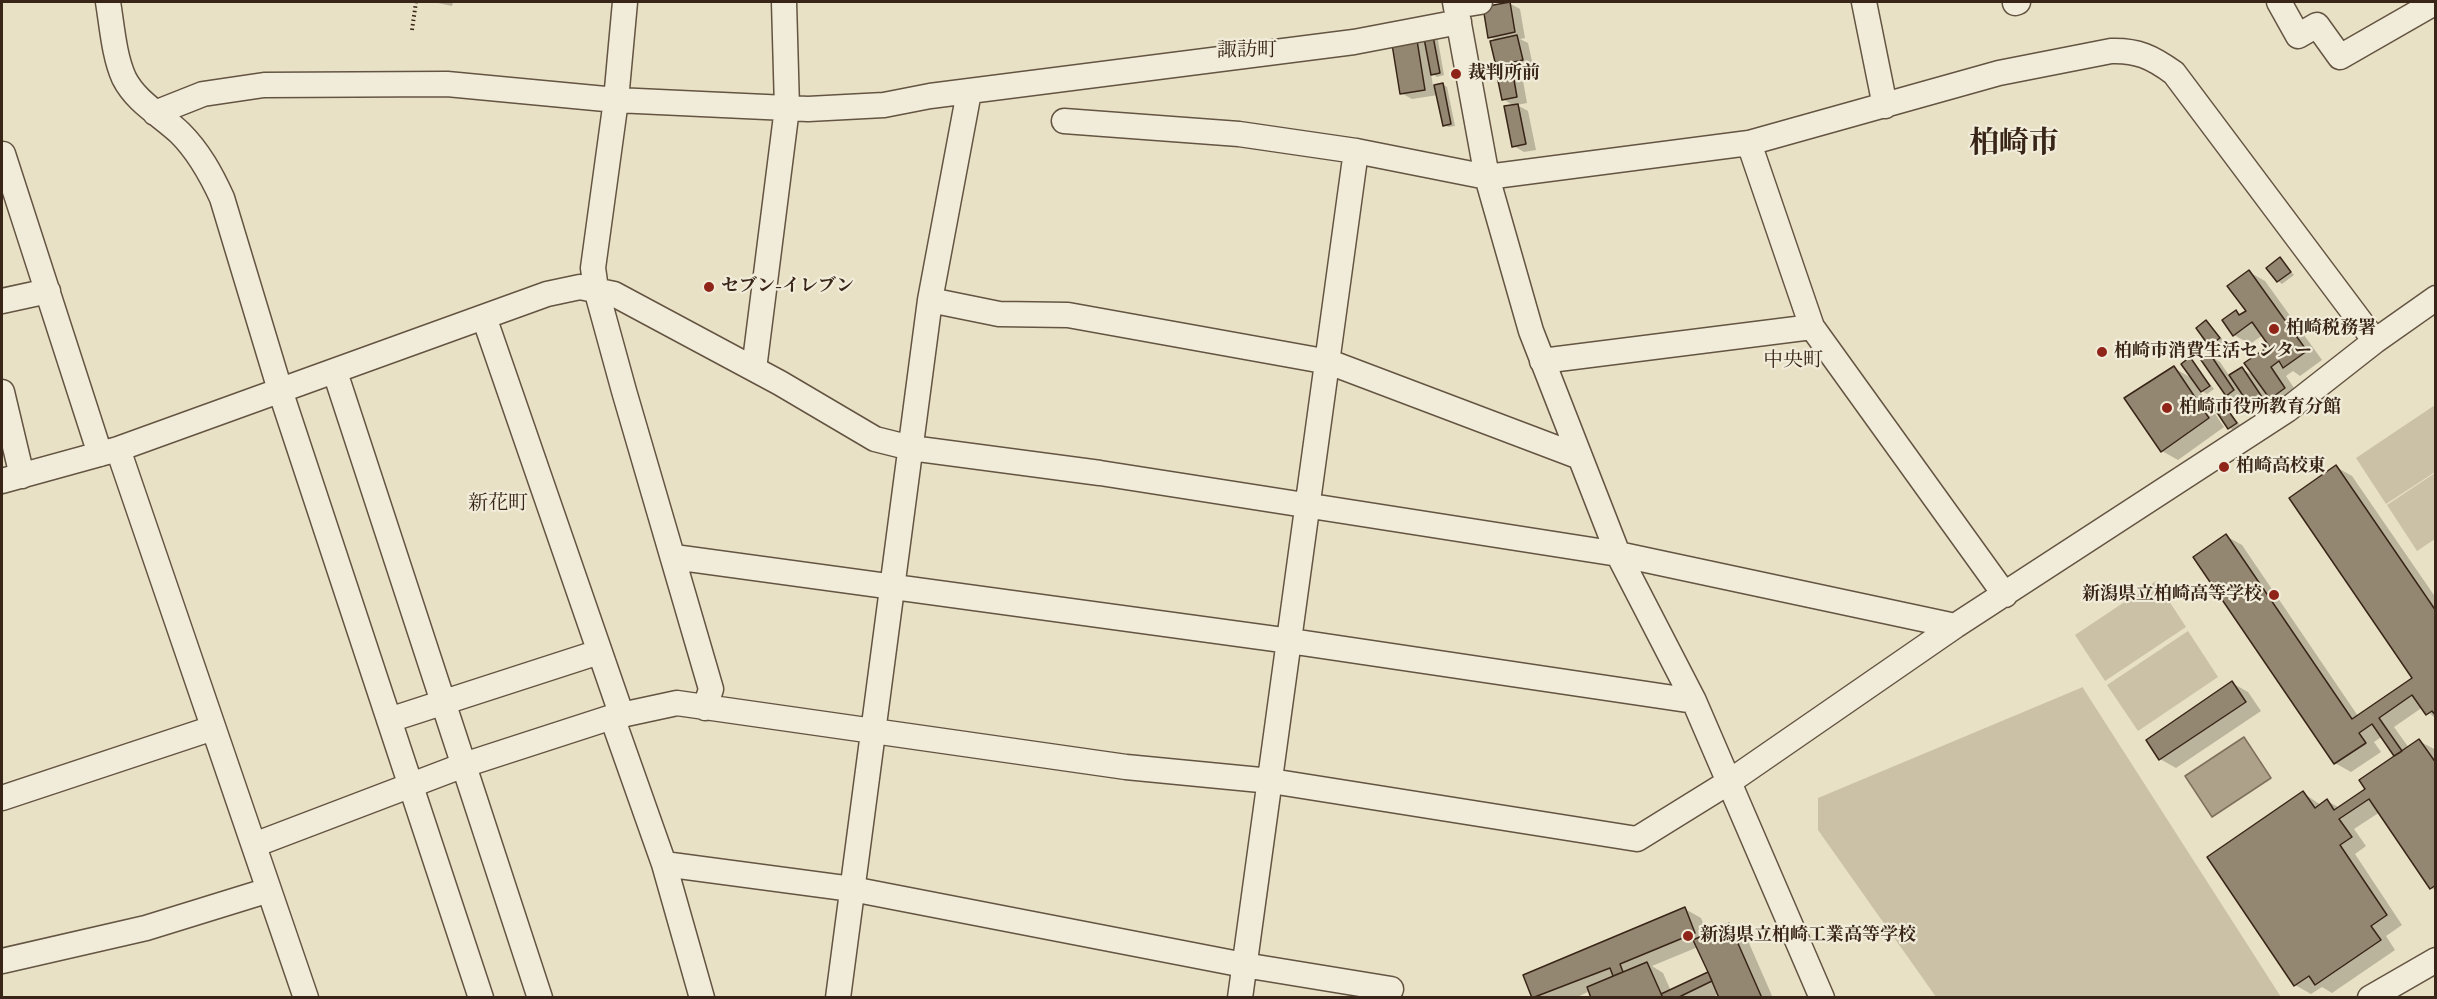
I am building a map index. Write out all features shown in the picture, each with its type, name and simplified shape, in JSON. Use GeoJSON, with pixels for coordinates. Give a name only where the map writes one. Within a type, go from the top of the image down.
{"type":"FeatureCollection","features":[{"type":"Feature","properties":{"kind":"street"},"geometry":{"type":"LineString","coordinates":[[108,2],[123,77],[141,101],[180,134],[211,174],[234,235],[280,390],[482,998]]}},
{"type":"Feature","properties":{"kind":"street"},"geometry":{"type":"LineString","coordinates":[[625,2],[616,100],[593,268],[596,289],[711,689],[705,708]]}},
{"type":"Feature","properties":{"kind":"street"},"geometry":{"type":"LineString","coordinates":[[754,369],[788,108],[784,2]]}},
{"type":"Feature","properties":{"kind":"street"},"geometry":{"type":"LineString","coordinates":[[155,113],[203,94],[264,85],[447,84],[616,100],[788,108],[884,105],[1354,42],[1480,2]]}},
{"type":"Feature","properties":{"kind":"street"},"geometry":{"type":"LineString","coordinates":[[1864,2],[1885,106]]}},
{"type":"Feature","properties":{"kind":"street"},"geometry":{"type":"LineString","coordinates":[[2279,2],[2298,36],[2317,25],[2340,57],[2436,2]]}},
{"type":"Feature","properties":{"kind":"street"},"geometry":{"type":"LineString","coordinates":[[1457,10],[1487,177],[1531,331],[1542,361],[1618,554],[1694,701],[1822,998]]}},
{"type":"Feature","properties":{"kind":"street"},"geometry":{"type":"LineString","coordinates":[[1064,121],[1239,134],[1356,151],[1487,177],[1749,143],[1999,73],[2111,51],[2129,50],[2146,54],[2174,73],[2375,341]]}},
{"type":"Feature","properties":{"kind":"street"},"geometry":{"type":"LineString","coordinates":[[838,998],[930,300],[969,92]]}},
{"type":"Feature","properties":{"kind":"street"},"geometry":{"type":"LineString","coordinates":[[1749,143],[1812,327],[2005,595]]}},
{"type":"Feature","properties":{"kind":"street"},"geometry":{"type":"LineString","coordinates":[[1240,998],[1307,504],[1329,362],[1356,151]]}},
{"type":"Feature","properties":{"kind":"street"},"geometry":{"type":"LineString","coordinates":[[3,154],[48,291],[213,728],[306,998]]}},
{"type":"Feature","properties":{"kind":"street"},"geometry":{"type":"LineString","coordinates":[[2,392],[12,479],[109,452],[547,294],[580,287],[614,294],[754,369],[875,438],[911,448],[1100,472],[1618,554],[1955,626]]}},
{"type":"Feature","properties":{"kind":"street"},"geometry":{"type":"LineString","coordinates":[[2,301],[48,291]]}},
{"type":"Feature","properties":{"kind":"street"},"geometry":{"type":"LineString","coordinates":[[254,845],[464,765],[617,716],[677,703],[1126,767],[1271,781],[1637,839],[1729,782],[1955,626],[2287,410],[2375,341],[2436,298]]}},
{"type":"Feature","properties":{"kind":"street"},"geometry":{"type":"LineString","coordinates":[[930,300],[999,314],[1068,315],[1329,362],[1580,457]]}},
{"type":"Feature","properties":{"kind":"street"},"geometry":{"type":"LineString","coordinates":[[484,317],[600,652],[702,998]]}},
{"type":"Feature","properties":{"kind":"street"},"geometry":{"type":"LineString","coordinates":[[1542,361],[1812,327]]}},
{"type":"Feature","properties":{"kind":"street"},"geometry":{"type":"LineString","coordinates":[[335,372],[540,998]]}},
{"type":"Feature","properties":{"kind":"street"},"geometry":{"type":"LineString","coordinates":[[674,557],[1290,641],[1694,701]]}},
{"type":"Feature","properties":{"kind":"street"},"geometry":{"type":"LineString","coordinates":[[389,720],[600,652]]}},
{"type":"Feature","properties":{"kind":"street"},"geometry":{"type":"LineString","coordinates":[[2,798],[213,728]]}},
{"type":"Feature","properties":{"kind":"street"},"geometry":{"type":"LineString","coordinates":[[664,864],[852,889],[1244,965],[1391,989]]}},
{"type":"Feature","properties":{"kind":"street"},"geometry":{"type":"LineString","coordinates":[[2,961],[146,928],[269,890]]}},
{"type":"Feature","properties":{"kind":"street"},"geometry":{"type":"LineString","coordinates":[[2370,998],[2436,960]]}},
{"type":"Feature","properties":{"kind":"path"},"geometry":{"type":"LineString","coordinates":[[412,30],[416,2]]}},
{"type":"Feature","properties":{"kind":"shaded area"},"geometry":{"type":"Polygon","coordinates":[[[2435,405],[2435,472],[2386,504],[2356,458],[2435,405]]]}},
{"type":"Feature","properties":{"kind":"shaded area"},"geometry":{"type":"Polygon","coordinates":[[[2435,473],[2435,539],[2417,551],[2387,505],[2435,473]]]}},
{"type":"Feature","properties":{"kind":"shaded area"},"geometry":{"type":"Polygon","coordinates":[[[2156,581],[2186,627],[2105,681],[2075,635],[2156,581]]]}},
{"type":"Feature","properties":{"kind":"shaded area"},"geometry":{"type":"Polygon","coordinates":[[[2188,631],[2218,677],[2138,731],[2107,685],[2188,631]]]}},
{"type":"Feature","properties":{"kind":"shaded area"},"geometry":{"type":"Polygon","coordinates":[[[2083,687],[2281,997],[1936,997],[1818,830],[1818,798],[2083,687]]]}},
{"type":"Feature","properties":{"kind":"shaded area"},"geometry":{"type":"Polygon","coordinates":[[[2244,737],[2271,778],[2212,817],[2185,776],[2244,737]]]}},
{"type":"Feature","properties":{"kind":"building"},"geometry":{"type":"Polygon","coordinates":[[[1510,2],[1515,32],[1488,38],[1483,7],[1510,2]]]}},
{"type":"Feature","properties":{"kind":"building"},"geometry":{"type":"Polygon","coordinates":[[[1432,31],[1440,73],[1431,75],[1423,33],[1432,31]]]}},
{"type":"Feature","properties":{"kind":"building"},"geometry":{"type":"Polygon","coordinates":[[[1416,34],[1425,90],[1400,94],[1391,38],[1416,34]]]}},
{"type":"Feature","properties":{"kind":"building"},"geometry":{"type":"Polygon","coordinates":[[[1517,35],[1523,60],[1496,66],[1490,41],[1517,35]]]}},
{"type":"Feature","properties":{"kind":"building"},"geometry":{"type":"Polygon","coordinates":[[[1512,68],[1517,97],[1502,100],[1496,71],[1512,68]]]}},
{"type":"Feature","properties":{"kind":"building"},"geometry":{"type":"Polygon","coordinates":[[[1443,83],[1451,124],[1443,126],[1434,85],[1443,83]]]}},
{"type":"Feature","properties":{"kind":"building"},"geometry":{"type":"Polygon","coordinates":[[[1518,104],[1526,144],[1512,147],[1504,106],[1518,104]]]}},
{"type":"Feature","properties":{"kind":"building"},"geometry":{"type":"Polygon","coordinates":[[[2280,257],[2291,272],[2277,282],[2266,268],[2280,257]]]}},
{"type":"Feature","properties":{"kind":"building","name":"柏崎税務署"},"geometry":{"type":"Polygon","coordinates":[[[2249,270],[2307,351],[2283,368],[2279,361],[2271,367],[2285,388],[2270,399],[2244,363],[2269,346],[2252,322],[2233,336],[2222,320],[2236,310],[2239,315],[2246,311],[2227,286],[2249,270]]]}},
{"type":"Feature","properties":{"kind":"building"},"geometry":{"type":"Polygon","coordinates":[[[2206,320],[2220,338],[2209,346],[2196,328],[2206,320]]]}},
{"type":"Feature","properties":{"kind":"building"},"geometry":{"type":"Polygon","coordinates":[[[2210,354],[2234,390],[2226,396],[2201,360],[2210,354]]]}},
{"type":"Feature","properties":{"kind":"building"},"geometry":{"type":"Polygon","coordinates":[[[2190,357],[2210,386],[2201,392],[2181,364],[2190,357]]]}},
{"type":"Feature","properties":{"kind":"building","name":"柏崎市役所教育分館"},"geometry":{"type":"Polygon","coordinates":[[[2174,366],[2209,418],[2161,452],[2124,398],[2174,366]]]}},
{"type":"Feature","properties":{"kind":"building"},"geometry":{"type":"Polygon","coordinates":[[[2242,367],[2262,397],[2250,406],[2229,375],[2242,367]]]}},
{"type":"Feature","properties":{"kind":"building"},"geometry":{"type":"Polygon","coordinates":[[[2220,399],[2237,423],[2228,429],[2212,405],[2220,399]]]}},
{"type":"Feature","properties":{"kind":"building"},"geometry":{"type":"Polygon","coordinates":[[[2336,465],[2436,611],[2436,716],[2432,711],[2426,715],[2412,695],[2379,718],[2402,751],[2394,756],[2372,724],[2359,733],[2366,743],[2334,764],[2193,557],[2226,534],[2352,719],[2412,678],[2289,498],[2336,465]]]}},
{"type":"Feature","properties":{"kind":"building"},"geometry":{"type":"Polygon","coordinates":[[[2232,681],[2246,702],[2159,760],[2146,740],[2232,681]]]}},
{"type":"Feature","properties":{"kind":"building"},"geometry":{"type":"Polygon","coordinates":[[[2419,739],[2436,763],[2436,885],[2430,889],[2369,799],[2339,819],[2352,837],[2340,845],[2387,915],[2371,926],[2381,940],[2315,985],[2309,976],[2294,986],[2207,857],[2303,791],[2315,808],[2327,799],[2334,810],[2365,789],[2359,780],[2419,739]]]}},
{"type":"Feature","properties":{"kind":"building"},"geometry":{"type":"Polygon","coordinates":[[[1685,907],[1695,933],[1620,964],[1623,972],[1613,976],[1610,968],[1532,998],[1523,975],[1685,907]]]}},
{"type":"Feature","properties":{"kind":"building"},"geometry":{"type":"Polygon","coordinates":[[[1729,923],[1762,998],[1719,998],[1693,940],[1729,923]]]}},
{"type":"Feature","properties":{"kind":"building"},"geometry":{"type":"Polygon","coordinates":[[[1647,962],[1663,998],[1591,998],[1587,987],[1647,962]]]}},
{"type":"Feature","properties":{"kind":"building"},"geometry":{"type":"Polygon","coordinates":[[[1708,972],[1712,981],[1677,998],[1663,998],[1661,994],[1708,972]]]}},
{"type":"Feature","properties":{"kind":"place","name":"裁判所前"},"geometry":{"type":"Point","coordinates":[1456,74]}},
{"type":"Feature","properties":{"kind":"place","name":"セブン-イレブン"},"geometry":{"type":"Point","coordinates":[709,287]}},
{"type":"Feature","properties":{"kind":"place","name":"柏崎税務署"},"geometry":{"type":"Point","coordinates":[2274,329]}},
{"type":"Feature","properties":{"kind":"place","name":"柏崎市消費生活センター"},"geometry":{"type":"Point","coordinates":[2102,352]}},
{"type":"Feature","properties":{"kind":"place","name":"柏崎市役所教育分館"},"geometry":{"type":"Point","coordinates":[2167,408]}},
{"type":"Feature","properties":{"kind":"place","name":"柏崎高校東"},"geometry":{"type":"Point","coordinates":[2224,467]}},
{"type":"Feature","properties":{"kind":"place","name":"新潟県立柏崎高等学校"},"geometry":{"type":"Point","coordinates":[2274,595]}},
{"type":"Feature","properties":{"kind":"place","name":"新潟県立柏崎工業高等学校"},"geometry":{"type":"Point","coordinates":[1688,936]}},
{"type":"Feature","properties":{"kind":"district","name":"諏訪町"},"geometry":{"type":"Point","coordinates":[1247,51]}},
{"type":"Feature","properties":{"kind":"district","name":"柏崎市"},"geometry":{"type":"Point","coordinates":[2014,145]}},
{"type":"Feature","properties":{"kind":"district","name":"中央町"},"geometry":{"type":"Point","coordinates":[1793,361]}},
{"type":"Feature","properties":{"kind":"district","name":"新花町"},"geometry":{"type":"Point","coordinates":[498,504]}}]}
